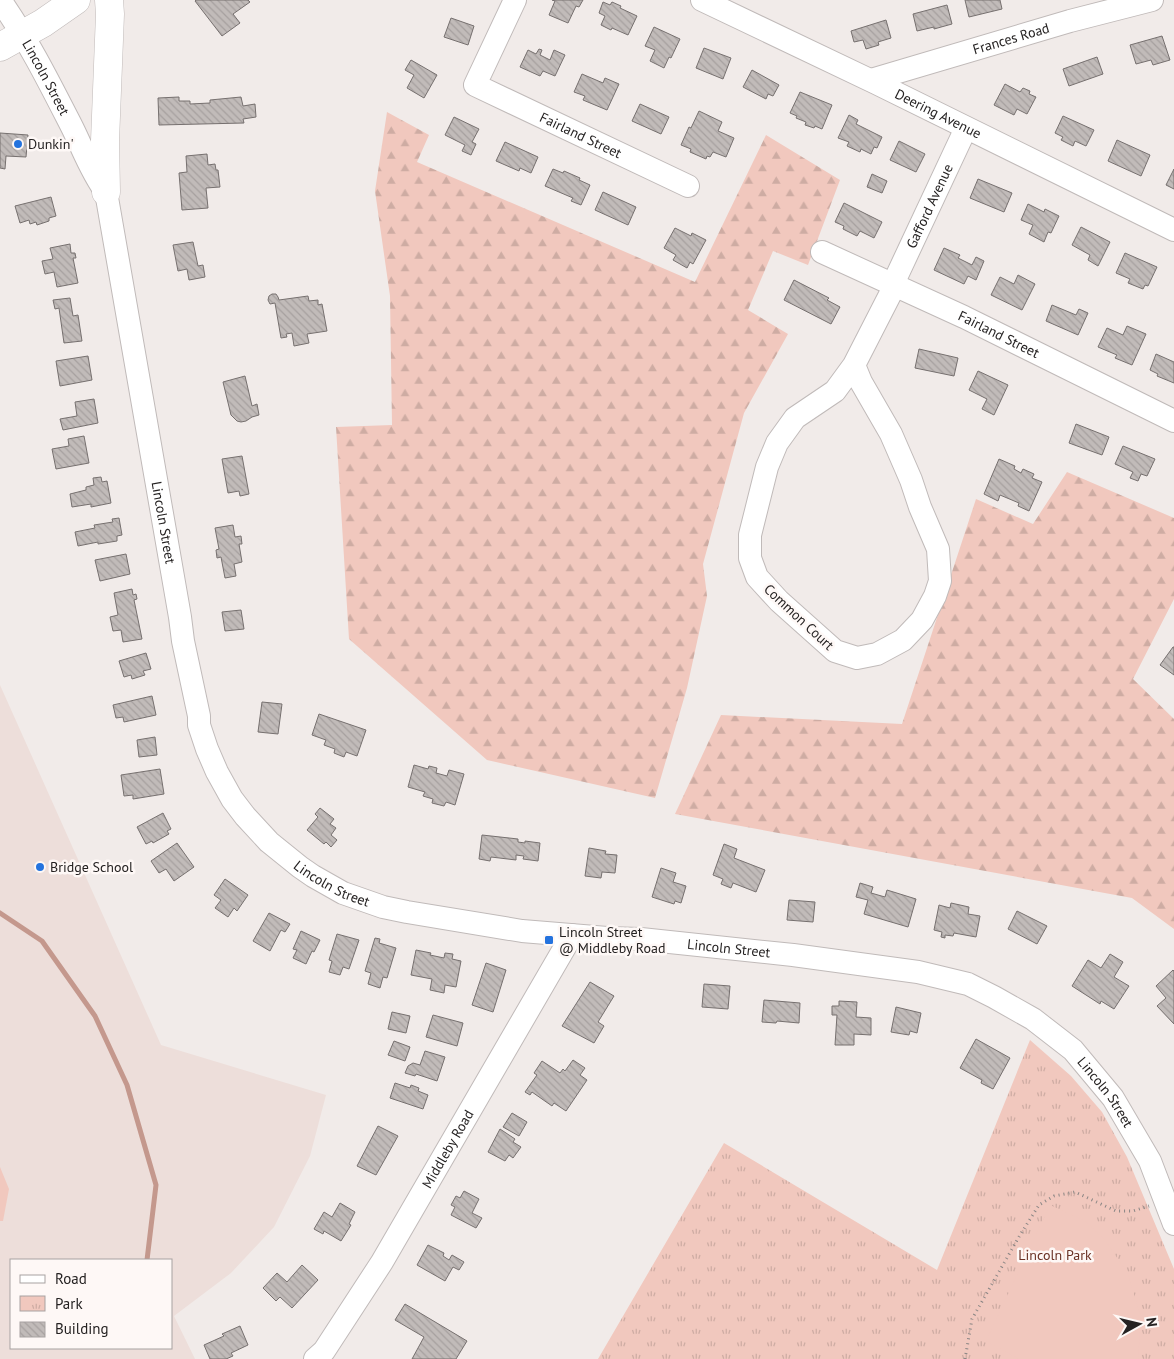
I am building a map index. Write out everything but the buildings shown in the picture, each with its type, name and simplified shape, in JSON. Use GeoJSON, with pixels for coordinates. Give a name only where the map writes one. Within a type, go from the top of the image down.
{"type":"FeatureCollection","features":[{"type":"Feature","properties":{"kind":"main road"},"geometry":{"type":"LineString","coordinates":[[11,41],[43,23],[76,0]]}},
{"type":"Feature","properties":{"kind":"main road"},"geometry":{"type":"LineString","coordinates":[[106,192],[105,141],[109,0]]}},
{"type":"Feature","properties":{"kind":"street","name":"Lincoln Street"},"geometry":{"type":"LineString","coordinates":[[0,0],[11,41],[71,127],[96,179],[106,192],[183,641],[199,716],[199,725],[217,772],[232,799],[269,842],[313,876],[343,893],[407,912],[522,931],[641,939],[793,955],[918,972],[968,984],[1032,1019],[1073,1050],[1113,1098],[1150,1161],[1174,1224]]}},
{"type":"Feature","properties":{"kind":"street","name":"Fairland Street"},"geometry":{"type":"LineString","coordinates":[[515,0],[475,85],[688,186]]}},
{"type":"Feature","properties":{"kind":"street","name":"Deering Avenue"},"geometry":{"type":"LineString","coordinates":[[702,0],[871,80],[1174,230]]}},
{"type":"Feature","properties":{"kind":"street","name":"Frances Road"},"geometry":{"type":"LineString","coordinates":[[871,80],[1070,21],[1152,0]]}},
{"type":"Feature","properties":{"kind":"street","name":"Gafford Avenue"},"geometry":{"type":"LineString","coordinates":[[894,284],[966,128]]}},
{"type":"Feature","properties":{"kind":"street","name":"Fairland Street"},"geometry":{"type":"LineString","coordinates":[[822,252],[964,317],[1174,421]]}},
{"type":"Feature","properties":{"kind":"street","name":"Common Court"},"geometry":{"type":"LineString","coordinates":[[854,365],[861,382],[891,434],[911,480],[938,549],[940,581],[935,596],[922,620],[903,640],[876,654],[857,658],[835,651],[779,601],[757,577],[750,558],[750,535],[767,467],[777,443],[795,418],[835,391],[854,365],[894,284]]}},
{"type":"Feature","properties":{"kind":"street","name":"Middleby Road"},"geometry":{"type":"LineString","coordinates":[[315,1359],[324,1351],[382,1262],[572,935]]}},
{"type":"Feature","properties":{"kind":"path"},"geometry":{"type":"LineString","coordinates":[[965,1359],[972,1319],[1020,1235],[1040,1205],[1054,1196],[1075,1192],[1116,1211],[1133,1211],[1166,1200]]}},
{"type":"Feature","properties":{"kind":"shaded area","name":"Bridge School"},"geometry":{"type":"Polygon","coordinates":[[[0,685],[161,1045],[326,1095],[310,1156],[274,1227],[231,1273],[174,1316],[195,1359],[0,1359],[0,685]]]}},
{"type":"Feature","properties":{"kind":"green space"},"geometry":{"type":"Polygon","coordinates":[[[387,112],[429,135],[417,162],[695,282],[766,135],[840,180],[808,265],[773,251],[748,310],[788,334],[744,413],[703,564],[707,596],[687,688],[655,798],[487,760],[349,639],[336,427],[392,425],[390,296],[375,191],[387,112]]]}},
{"type":"Feature","properties":{"kind":"green space"},"geometry":{"type":"Polygon","coordinates":[[[1067,472],[1174,518],[1174,599],[1133,679],[1174,719],[1174,929],[1132,898],[675,814],[721,715],[902,724],[976,499],[1033,524],[1067,472]]]}},
{"type":"Feature","properties":{"kind":"green space","name":"Lincoln Park"},"geometry":{"type":"Polygon","coordinates":[[[1030,1040],[1071,1076],[1102,1112],[1127,1157],[1174,1269],[1174,1359],[598,1359],[724,1143],[937,1270],[1030,1040]]]}},
{"type":"Feature","properties":{"kind":"green space"},"geometry":{"type":"Polygon","coordinates":[[[0,1167],[9,1189],[3,1221],[0,1221],[0,1167]]]}},
{"type":"Feature","properties":{"kind":"green space"},"geometry":{"type":"Polygon","coordinates":[[[1050,1205],[1085,1221],[1104,1239],[1127,1272],[1141,1317],[1138,1359],[1019,1359],[986,1341],[1050,1205]]]}},
{"type":"Feature","properties":{"kind":"waterway"},"geometry":{"type":"LineString","coordinates":[[0,913],[42,941],[95,1016],[127,1085],[156,1185],[147,1259]]}},
{"type":"Feature","properties":{"kind":"place","name":"Dunkin'"},"geometry":{"type":"Point","coordinates":[18,144]}},
{"type":"Feature","properties":{"kind":"place","name":"Bridge School"},"geometry":{"type":"Point","coordinates":[40,867]}},
{"type":"Feature","properties":{"kind":"place","name":"Lincoln Street @ Middleby Road"},"geometry":{"type":"Point","coordinates":[549,940]}}]}
